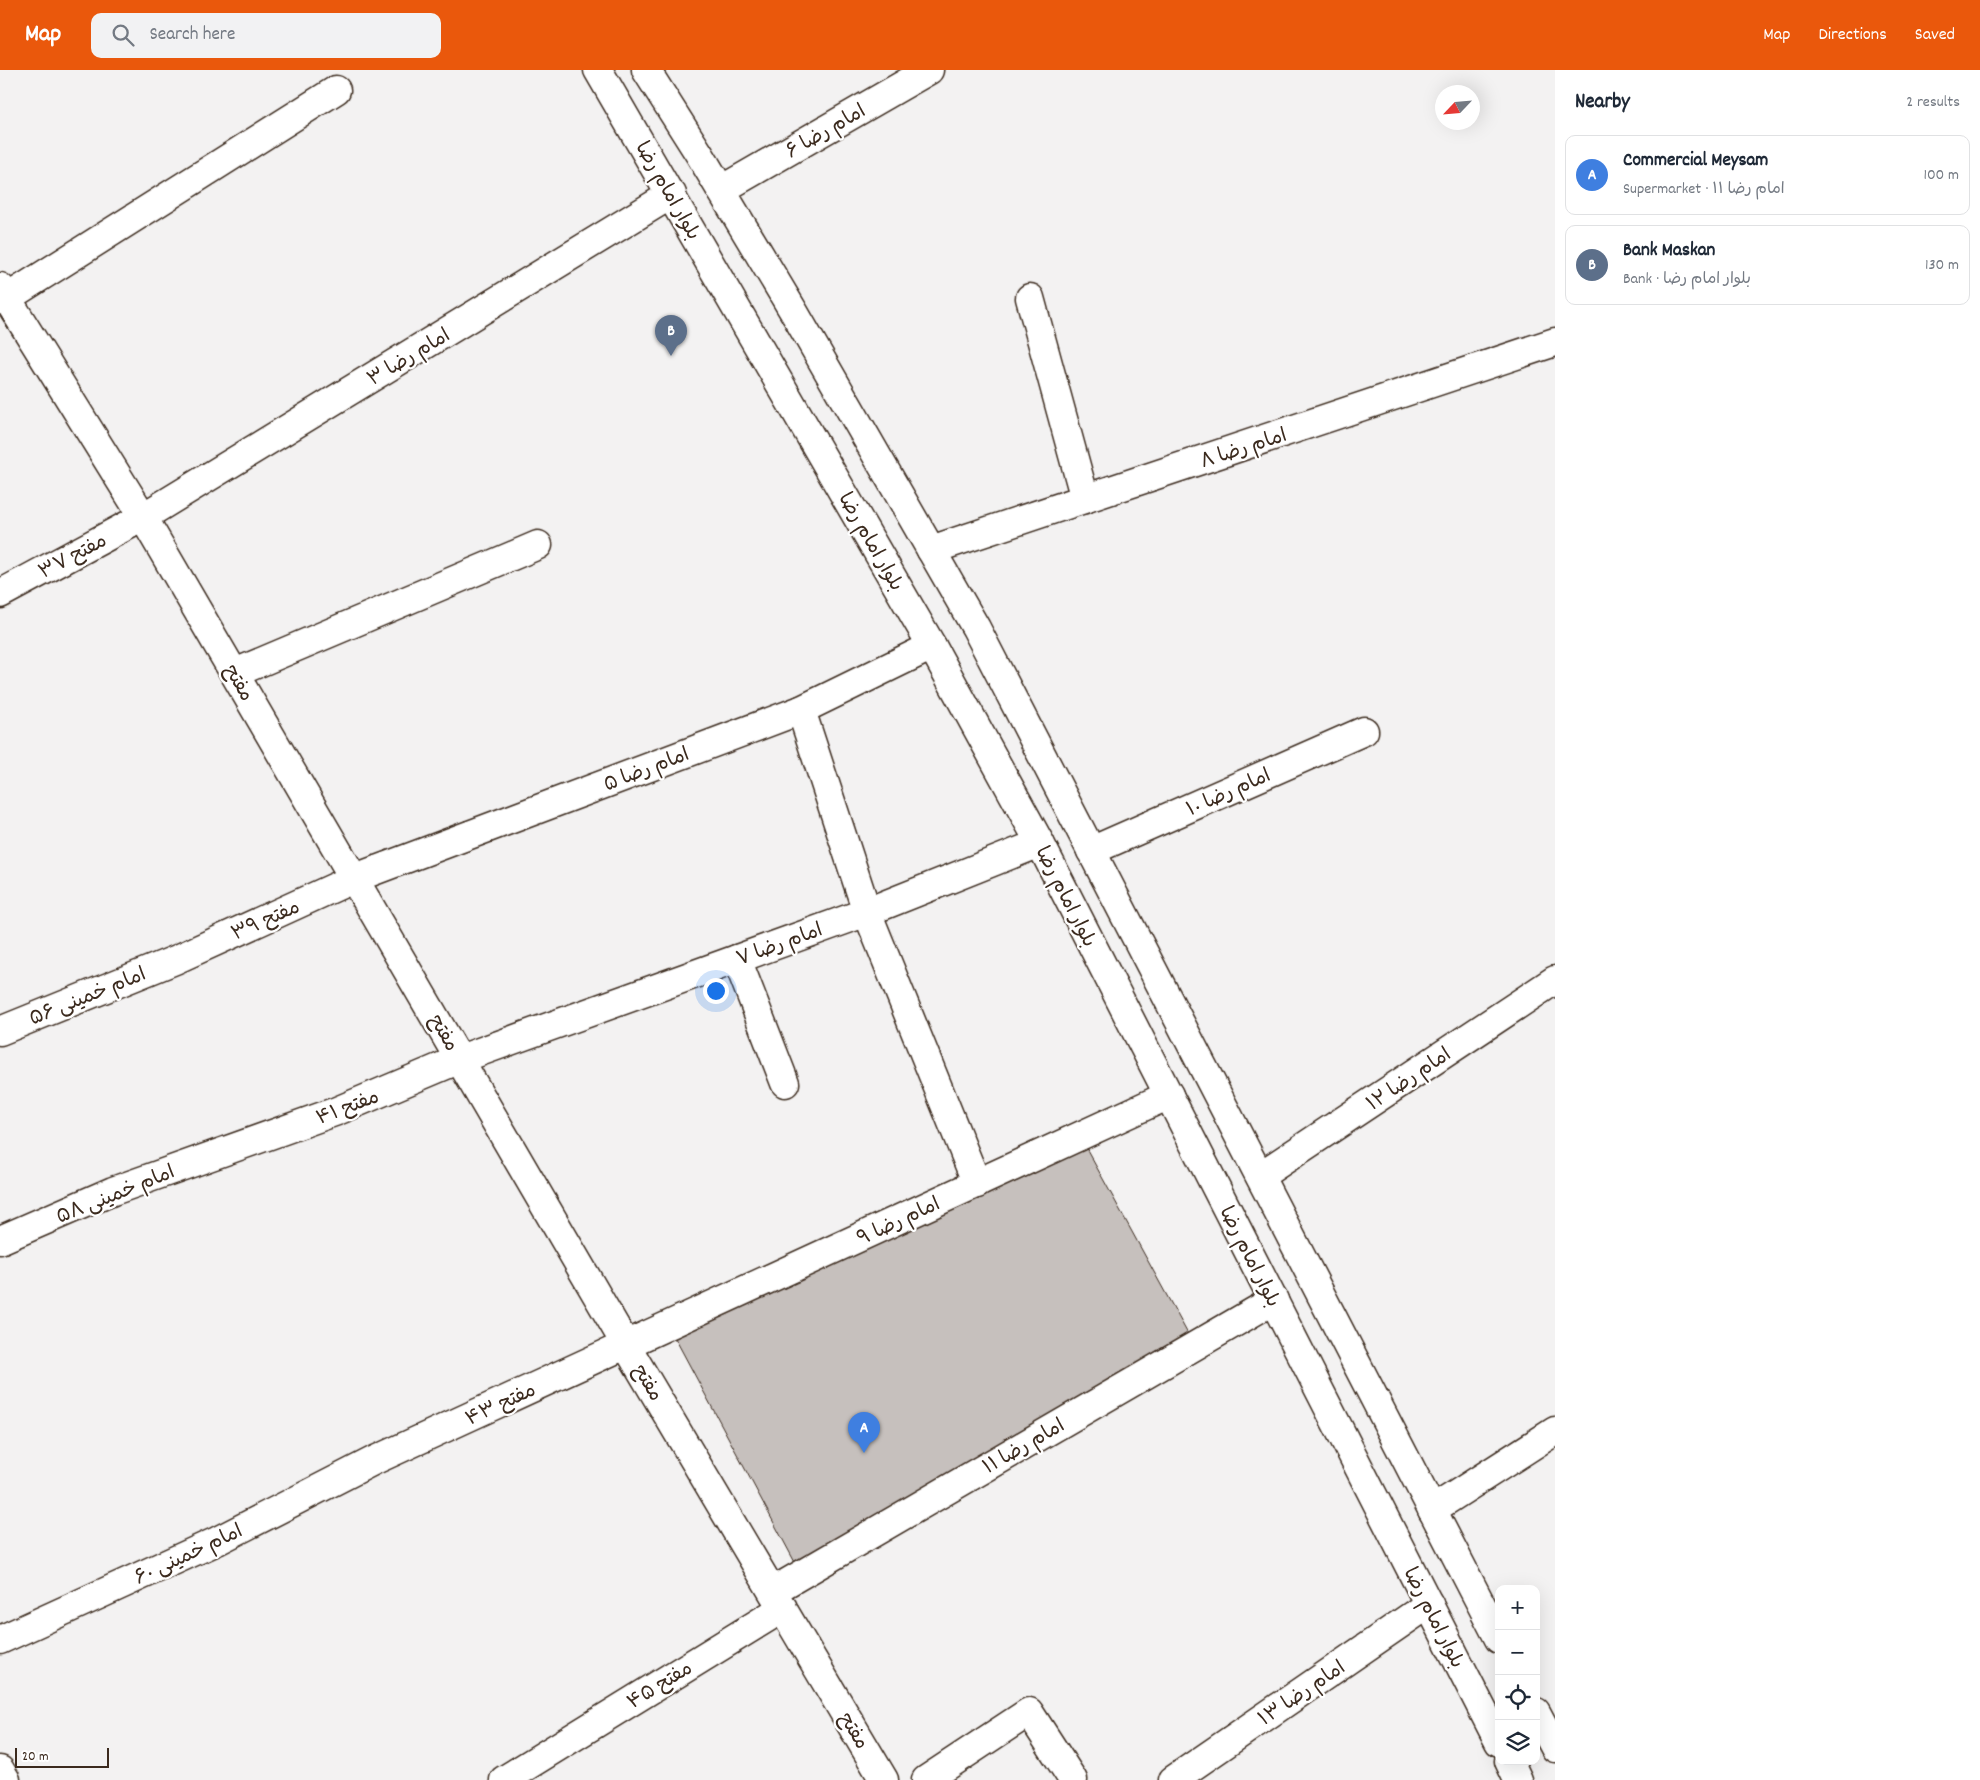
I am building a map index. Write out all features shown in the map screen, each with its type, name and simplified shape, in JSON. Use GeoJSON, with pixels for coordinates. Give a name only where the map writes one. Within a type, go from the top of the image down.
{"type":"FeatureCollection","features":[{"type":"Feature","properties":{"kind":"main road","name":"بلوار امام رضا"},"geometry":{"type":"LineString","coordinates":[[598,70],[672,194],[932,646],[1040,843],[1495,1734]]}},
{"type":"Feature","properties":{"kind":"main road","name":"بلوار امام رضا"},"geometry":{"type":"LineString","coordinates":[[646,70],[721,190],[976,628],[1495,1631]]}},
{"type":"Feature","properties":{"kind":"main road","name":"امام رضا ۶"},"geometry":{"type":"LineString","coordinates":[[721,190],[929,70]]}},
{"type":"Feature","properties":{"kind":"main road"},"geometry":{"type":"LineString","coordinates":[[2,295],[336,90]]}},
{"type":"Feature","properties":{"kind":"main road","name":"امام رضا ۳"},"geometry":{"type":"LineString","coordinates":[[143,517],[672,194]]}},
{"type":"Feature","properties":{"kind":"main road","name":"مفتح"},"geometry":{"type":"LineString","coordinates":[[2,295],[143,517],[626,1345],[884,1780]]}},
{"type":"Feature","properties":{"kind":"main road"},"geometry":{"type":"LineString","coordinates":[[1030,298],[1085,499]]}},
{"type":"Feature","properties":{"kind":"main road","name":"امام رضا ۸"},"geometry":{"type":"LineString","coordinates":[[931,550],[1555,342]]}},
{"type":"Feature","properties":{"kind":"main road","name":"مفتح ۳۷"},"geometry":{"type":"LineString","coordinates":[[0,594],[143,517]]}},
{"type":"Feature","properties":{"kind":"main road"},"geometry":{"type":"LineString","coordinates":[[235,673],[538,545]]}},
{"type":"Feature","properties":{"kind":"main road","name":"امام رضا ۵"},"geometry":{"type":"LineString","coordinates":[[355,878],[801,710],[932,646]]}},
{"type":"Feature","properties":{"kind":"main road"},"geometry":{"type":"LineString","coordinates":[[801,710],[867,912],[977,1184]]}},
{"type":"Feature","properties":{"kind":"main road"},"geometry":{"type":"LineString","coordinates":[[981,735],[1021,716]]}},
{"type":"Feature","properties":{"kind":"main road","name":"امام رضا ۱۰"},"geometry":{"type":"LineString","coordinates":[[1091,852],[1364,731]]}},
{"type":"Feature","properties":{"kind":"main road","name":"امام رضا ۷"},"geometry":{"type":"LineString","coordinates":[[460,1059],[867,912],[1040,843]]}},
{"type":"Feature","properties":{"kind":"main road","name":"مفتح ۳۹"},"geometry":{"type":"LineString","coordinates":[[174,960],[355,878]]}},
{"type":"Feature","properties":{"kind":"main road"},"geometry":{"type":"LineString","coordinates":[[737,959],[785,1083]]}},
{"type":"Feature","properties":{"kind":"main road","name":"امام خمینی ۵۶"},"geometry":{"type":"LineString","coordinates":[[0,1031],[174,960]]}},
{"type":"Feature","properties":{"kind":"main road","name":"امام رضا ۱۲"},"geometry":{"type":"LineString","coordinates":[[1260,1176],[1555,980]]}},
{"type":"Feature","properties":{"kind":"main road","name":"مفتح ۴۱"},"geometry":{"type":"LineString","coordinates":[[232,1148],[351,1106],[460,1059]]}},
{"type":"Feature","properties":{"kind":"main road","name":"امام رضا ۹"},"geometry":{"type":"LineString","coordinates":[[626,1345],[1169,1095]]}},
{"type":"Feature","properties":{"kind":"main road","name":"امام خمینی ۵۸"},"geometry":{"type":"LineString","coordinates":[[0,1240],[113,1190],[232,1148]]}},
{"type":"Feature","properties":{"kind":"main road","name":"امام رضا ۱۱"},"geometry":{"type":"LineString","coordinates":[[778,1599],[1274,1300]]}},
{"type":"Feature","properties":{"kind":"main road","name":"مفتح ۴۳"},"geometry":{"type":"LineString","coordinates":[[373,1461],[626,1345]]}},
{"type":"Feature","properties":{"kind":"main road"},"geometry":{"type":"LineString","coordinates":[[1432,1510],[1555,1431]]}},
{"type":"Feature","properties":{"kind":"main road","name":"امام خمینی ۶۰"},"geometry":{"type":"LineString","coordinates":[[0,1640],[217,1541],[373,1461]]}},
{"type":"Feature","properties":{"kind":"main road","name":"مفتح ۴۵"},"geometry":{"type":"LineString","coordinates":[[504,1780],[536,1761],[778,1599]]}},
{"type":"Feature","properties":{"kind":"main road","name":"امام رضا ۱۳"},"geometry":{"type":"LineString","coordinates":[[1173,1780],[1429,1604]]}},
{"type":"Feature","properties":{"kind":"main road"},"geometry":{"type":"LineString","coordinates":[[926,1780],[1029,1712],[1073,1780]]}},
{"type":"Feature","properties":{"kind":"main road"},"geometry":{"type":"LineString","coordinates":[[1540,1720],[1555,1748]]}},
{"type":"Feature","properties":{"kind":"main road"},"geometry":{"type":"LineString","coordinates":[[1511,1765],[1518,1780]]}},
{"type":"Feature","properties":{"kind":"main road"},"geometry":{"type":"LineString","coordinates":[[0,1770],[6,1780]]}},
{"type":"Feature","properties":{"kind":"building"},"geometry":{"type":"Polygon","coordinates":[[[1085,1146],[1189,1336],[798,1568],[675,1338],[1085,1146]]]}},
{"type":"Feature","properties":{"kind":"place","name":"Bank Maskan"},"geometry":{"type":"Point","coordinates":[671,356]}},
{"type":"Feature","properties":{"kind":"place","name":"Commercial Meysam"},"geometry":{"type":"Point","coordinates":[864,1453]}}]}
